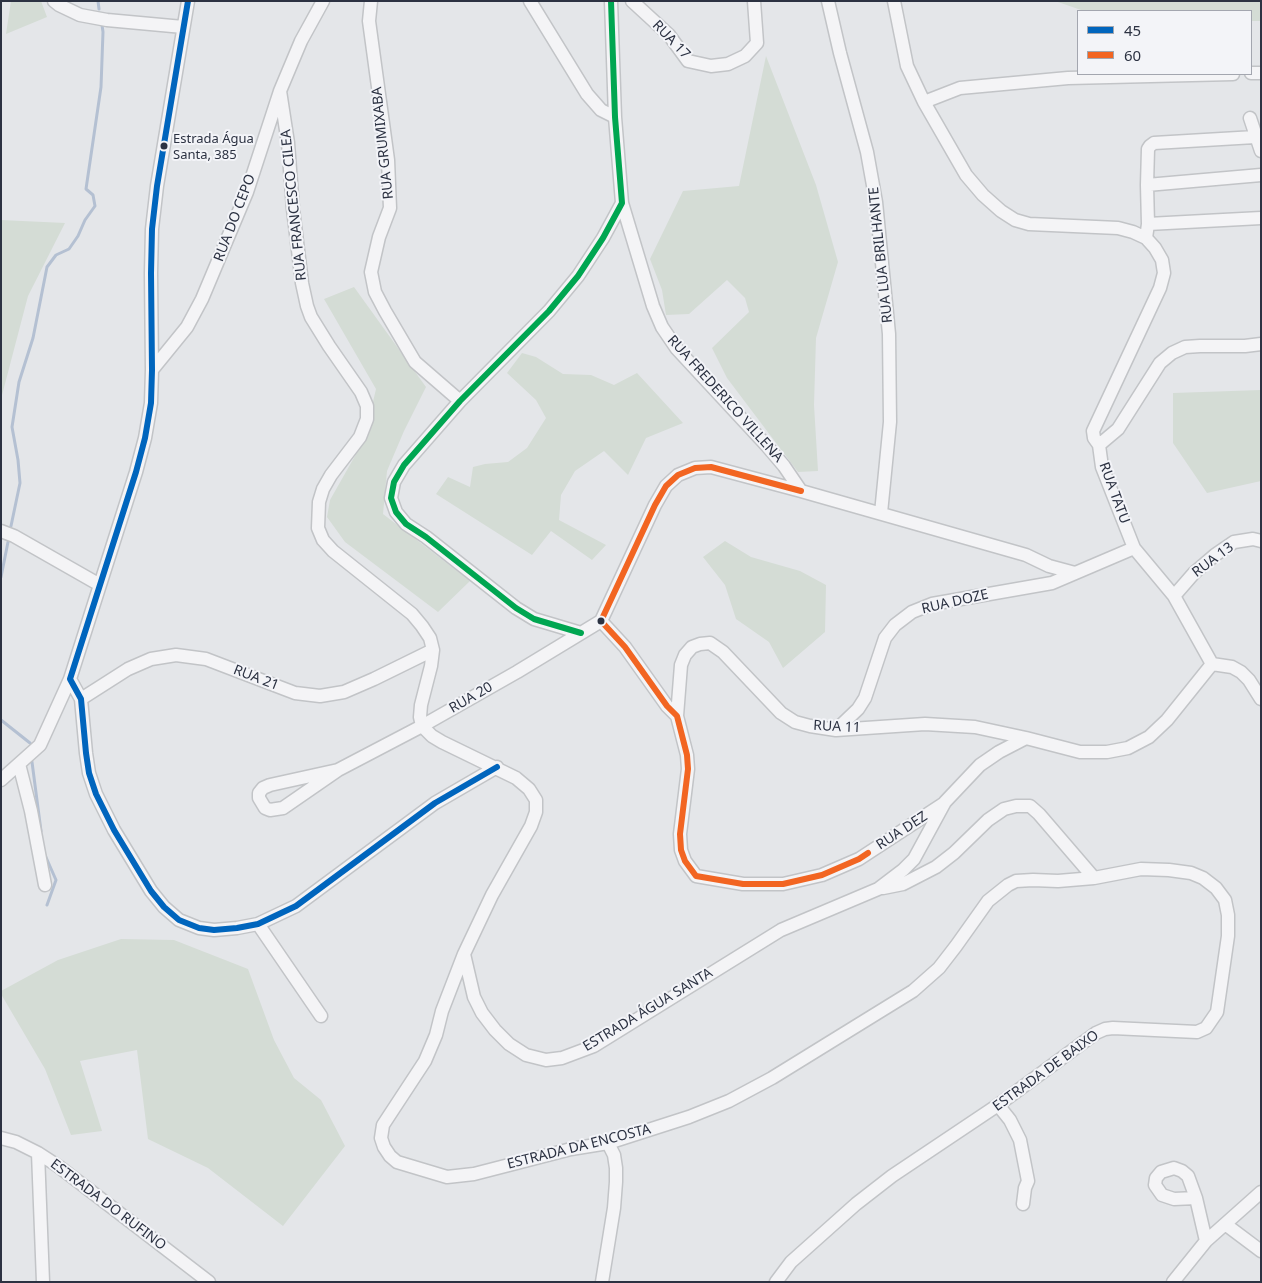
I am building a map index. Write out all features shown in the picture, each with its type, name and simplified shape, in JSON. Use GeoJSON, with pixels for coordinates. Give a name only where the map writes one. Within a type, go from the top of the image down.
{"type":"FeatureCollection","features":[{"type":"Feature","properties":{"kind":"street"},"geometry":{"type":"LineString","coordinates":[[54,1],[80,15],[107,20],[183,27]]}},
{"type":"Feature","properties":{"kind":"street"},"geometry":{"type":"LineString","coordinates":[[1,780],[40,745],[70,679],[136,472],[145,438],[151,403],[152,229],[157,186],[188,1]]}},
{"type":"Feature","properties":{"kind":"street","name":"RUA DO CEPO"},"geometry":{"type":"LineString","coordinates":[[152,370],[187,327],[202,299],[247,192],[280,91],[301,41],[323,1]]}},
{"type":"Feature","properties":{"kind":"street","name":"RUA GRUMIXABA"},"geometry":{"type":"LineString","coordinates":[[371,1],[368,21],[388,160],[390,208],[379,237],[371,272],[375,292],[415,362],[460,401]]}},
{"type":"Feature","properties":{"kind":"street"},"geometry":{"type":"LineString","coordinates":[[530,1],[587,94],[600,110],[615,117]]}},
{"type":"Feature","properties":{"kind":"street","name":"RUA FREDERICO VILLENA"},"geometry":{"type":"LineString","coordinates":[[610,1],[615,117],[622,203],[653,306],[662,327],[676,349],[768,446],[801,492]]}},
{"type":"Feature","properties":{"kind":"street","name":"RUA 17"},"geometry":{"type":"LineString","coordinates":[[632,1],[669,35],[688,61],[711,66],[728,64],[745,56],[757,43],[754,1]]}},
{"type":"Feature","properties":{"kind":"street","name":"RUA LUA BRILHANTE"},"geometry":{"type":"LineString","coordinates":[[828,1],[867,152],[876,202],[889,334],[890,422],[881,513]]}},
{"type":"Feature","properties":{"kind":"street"},"geometry":{"type":"LineString","coordinates":[[894,1],[907,66],[924,102],[966,175],[983,195],[1001,211],[1015,220],[1028,224],[1118,228],[1132,232],[1146,238],[1162,260],[1164,273],[1160,288],[1093,431],[1094,438],[1099,445]]}},
{"type":"Feature","properties":{"kind":"street"},"geometry":{"type":"LineString","coordinates":[[924,102],[960,88],[1068,78],[1192,75]]}},
{"type":"Feature","properties":{"kind":"street","name":"RUA FRANCESCO CILEA"},"geometry":{"type":"LineString","coordinates":[[280,91],[288,142],[293,209],[302,283],[312,317],[329,346],[361,392],[367,406],[367,419],[360,437],[331,475],[323,489],[319,502],[318,528],[323,540],[333,551],[412,614],[430,638],[433,650]]}},
{"type":"Feature","properties":{"kind":"street"},"geometry":{"type":"LineString","coordinates":[[1250,118],[1261,151]]}},
{"type":"Feature","properties":{"kind":"street"},"geometry":{"type":"LineString","coordinates":[[1146,238],[1148,224],[1148,149],[1150,146],[1154,144],[1255,137]]}},
{"type":"Feature","properties":{"kind":"street"},"geometry":{"type":"LineString","coordinates":[[1147,185],[1261,175]]}},
{"type":"Feature","properties":{"kind":"street"},"geometry":{"type":"LineString","coordinates":[[581,632],[534,619],[516,608],[406,524],[396,512],[391,498],[394,482],[404,465],[460,401],[548,311],[578,276],[603,238],[622,203]]}},
{"type":"Feature","properties":{"kind":"street"},"geometry":{"type":"LineString","coordinates":[[1148,224],[1261,218]]}},
{"type":"Feature","properties":{"kind":"street","name":"RUA TATU"},"geometry":{"type":"LineString","coordinates":[[1212,664],[1174,596],[1134,548],[1102,466],[1099,445],[1118,429],[1160,363],[1172,353],[1192,346],[1245,346],[1261,344]]}},
{"type":"Feature","properties":{"kind":"street"},"geometry":{"type":"LineString","coordinates":[[601,621],[655,505],[666,486],[678,474],[695,468],[711,467],[881,513],[1026,555],[1049,566],[1075,574]]}},
{"type":"Feature","properties":{"kind":"street"},"geometry":{"type":"LineString","coordinates":[[2,531],[100,585]]}},
{"type":"Feature","properties":{"kind":"street","name":"RUA 13"},"geometry":{"type":"LineString","coordinates":[[1174,596],[1194,573],[1234,542],[1261,541]]}},
{"type":"Feature","properties":{"kind":"street","name":"RUA DOZE"},"geometry":{"type":"LineString","coordinates":[[836,730],[858,709],[865,698],[885,638],[895,625],[912,612],[932,604],[1052,583],[1134,548]]}},
{"type":"Feature","properties":{"kind":"street","name":"RUA 20"},"geometry":{"type":"LineString","coordinates":[[338,770],[270,785],[263,788],[258,798],[265,808],[270,810],[283,808],[338,770],[422,726],[601,621]]}},
{"type":"Feature","properties":{"kind":"street","name":"RUA DEZ"},"geometry":{"type":"LineString","coordinates":[[601,621],[625,647],[667,706],[677,716],[688,755],[680,834],[681,850],[685,861],[696,876],[743,884],[783,884],[822,875],[859,859],[945,802]]}},
{"type":"Feature","properties":{"kind":"street","name":"RUA 11"},"geometry":{"type":"LineString","coordinates":[[677,716],[681,665],[685,654],[700,644],[710,643],[723,652],[781,713],[795,722],[836,730],[925,724],[975,727],[1026,738]]}},
{"type":"Feature","properties":{"kind":"street"},"geometry":{"type":"LineString","coordinates":[[433,650],[421,705],[420,717],[422,726],[432,736],[442,742],[497,767],[516,778],[529,789],[536,800],[536,812],[532,826],[492,895],[464,954]]}},
{"type":"Feature","properties":{"kind":"street","name":"RUA 21"},"geometry":{"type":"LineString","coordinates":[[81,698],[128,669],[151,659],[176,655],[206,659],[295,693],[320,696],[344,692],[374,680],[433,650]]}},
{"type":"Feature","properties":{"kind":"street"},"geometry":{"type":"LineString","coordinates":[[1026,738],[1080,752],[1107,752],[1128,748],[1149,737],[1168,720],[1212,664],[1232,667],[1241,672],[1249,680],[1261,699]]}},
{"type":"Feature","properties":{"kind":"street"},"geometry":{"type":"LineString","coordinates":[[70,679],[81,698],[89,773],[96,794],[114,830],[151,891],[164,907],[179,920],[199,928],[214,930],[258,924],[296,906],[435,803],[497,767]]}},
{"type":"Feature","properties":{"kind":"street","name":"ESTRADA ÁGUA SANTA"},"geometry":{"type":"LineString","coordinates":[[464,954],[474,996],[482,1012],[495,1030],[509,1044],[526,1055],[546,1060],[562,1058],[594,1046],[781,930],[878,889],[914,859],[945,802],[980,765],[1026,738]]}},
{"type":"Feature","properties":{"kind":"street"},"geometry":{"type":"LineString","coordinates":[[19,764],[31,811],[45,885]]}},
{"type":"Feature","properties":{"kind":"street"},"geometry":{"type":"LineString","coordinates":[[878,889],[903,884],[936,867],[954,854],[988,820],[1004,810],[1016,806],[1030,806],[1040,814],[1094,878]]}},
{"type":"Feature","properties":{"kind":"street","name":"ESTRADA DE BAIXO"},"geometry":{"type":"LineString","coordinates":[[769,1282],[778,1278],[791,1262],[892,1176],[998,1105],[1096,1033],[1105,1029],[1197,1032],[1206,1028],[1217,1012],[1228,936],[1228,915],[1224,900],[1216,888],[1203,878],[1190,873],[1169,870],[1141,868],[1094,878]]}},
{"type":"Feature","properties":{"kind":"street","name":"ESTRADA DA ENCOSTA"},"geometry":{"type":"LineString","coordinates":[[464,954],[425,1061],[383,1125],[381,1138],[384,1147],[397,1162],[447,1176],[474,1174],[571,1149],[608,1143],[689,1117],[729,1101],[772,1078],[913,991],[939,968],[988,901],[1008,885],[1016,881],[1058,881],[1094,878]]}},
{"type":"Feature","properties":{"kind":"street"},"geometry":{"type":"LineString","coordinates":[[258,924],[321,1016]]}},
{"type":"Feature","properties":{"kind":"street"},"geometry":{"type":"LineString","coordinates":[[998,1105],[1010,1120],[1020,1140],[1028,1181],[1023,1204]]}},
{"type":"Feature","properties":{"kind":"street","name":"ESTRADA DO RUFINO"},"geometry":{"type":"LineString","coordinates":[[1,1138],[16,1142],[58,1166],[206,1281]]}},
{"type":"Feature","properties":{"kind":"street"},"geometry":{"type":"LineString","coordinates":[[602,1282],[614,1208],[616,1182],[614,1154],[608,1143]]}},
{"type":"Feature","properties":{"kind":"street"},"geometry":{"type":"LineString","coordinates":[[38,1153],[43,1282]]}},
{"type":"Feature","properties":{"kind":"street"},"geometry":{"type":"LineString","coordinates":[[1173,1282],[1206,1241],[1261,1192]]}},
{"type":"Feature","properties":{"kind":"street"},"geometry":{"type":"LineString","coordinates":[[1196,1198],[1206,1241]]}},
{"type":"Feature","properties":{"kind":"street"},"geometry":{"type":"LineString","coordinates":[[1225,1224],[1261,1250]]}},
{"type":"Feature","properties":{"kind":"shaded area"},"geometry":{"type":"Polygon","coordinates":[[[11,1],[41,1],[47,17],[6,34],[11,1]]]}},
{"type":"Feature","properties":{"kind":"shaded area"},"geometry":{"type":"Polygon","coordinates":[[[1055,1],[1261,1],[1261,21],[1252,21],[1252,10],[1081,10],[1055,1]]]}},
{"type":"Feature","properties":{"kind":"shaded area"},"geometry":{"type":"Polygon","coordinates":[[[766,56],[816,185],[838,262],[816,338],[814,405],[818,471],[798,472],[727,378],[712,348],[749,312],[745,298],[727,280],[689,314],[666,315],[662,290],[650,259],[683,191],[739,186],[766,56]]]}},
{"type":"Feature","properties":{"kind":"shaded area"},"geometry":{"type":"Polygon","coordinates":[[[1,220],[65,223],[28,296],[1,399],[1,220]]]}},
{"type":"Feature","properties":{"kind":"shaded area"},"geometry":{"type":"Polygon","coordinates":[[[354,287],[426,387],[387,471],[383,514],[470,581],[438,612],[345,542],[327,517],[330,500],[364,440],[376,389],[324,299],[354,287]]]}},
{"type":"Feature","properties":{"kind":"shaded area"},"geometry":{"type":"Polygon","coordinates":[[[522,353],[536,357],[563,374],[591,375],[614,385],[637,373],[683,423],[646,438],[628,475],[604,451],[575,471],[561,495],[559,520],[606,545],[592,560],[551,531],[532,555],[436,494],[448,477],[470,487],[473,467],[508,462],[527,448],[546,418],[536,400],[507,373],[522,353]]]}},
{"type":"Feature","properties":{"kind":"shaded area"},"geometry":{"type":"Polygon","coordinates":[[[1261,390],[1261,481],[1207,493],[1173,443],[1173,393],[1261,390]]]}},
{"type":"Feature","properties":{"kind":"shaded area"},"geometry":{"type":"Polygon","coordinates":[[[725,541],[751,557],[800,571],[826,585],[825,632],[783,668],[769,642],[736,619],[725,585],[703,557],[725,541]]]}},
{"type":"Feature","properties":{"kind":"shaded area"},"geometry":{"type":"Polygon","coordinates":[[[121,939],[174,940],[248,969],[274,1040],[294,1078],[321,1100],[345,1146],[283,1226],[208,1168],[148,1139],[137,1050],[80,1061],[102,1131],[71,1135],[45,1069],[1,991],[58,960],[121,939]]]}},
{"type":"Feature","properties":{"kind":"waterway"},"geometry":{"type":"LineString","coordinates":[[98,1],[99,9]]}},
{"type":"Feature","properties":{"kind":"waterway"},"geometry":{"type":"LineString","coordinates":[[11,526],[20,483],[12,427],[19,382],[33,338],[47,267],[56,255],[69,249],[95,206],[93,195],[86,189],[101,87],[102,25]]}},
{"type":"Feature","properties":{"kind":"waterway"},"geometry":{"type":"LineString","coordinates":[[1,577],[8,542]]}},
{"type":"Feature","properties":{"kind":"waterway"},"geometry":{"type":"LineString","coordinates":[[1,720],[30,743]]}},
{"type":"Feature","properties":{"kind":"waterway"},"geometry":{"type":"LineString","coordinates":[[32,762],[41,831]]}},
{"type":"Feature","properties":{"kind":"waterway"},"geometry":{"type":"LineString","coordinates":[[45,855],[56,880],[47,905]]}},
{"type":"Feature","properties":{"kind":"transit line","name":"45"},"geometry":{"type":"LineString","coordinates":[[188,1],[157,186],[152,229],[151,403],[145,438],[136,472],[70,679],[81,699],[89,773],[96,794],[114,830],[151,891],[164,907],[179,920],[199,928],[214,930],[258,924],[296,906],[435,803],[497,767]]}},
{"type":"Feature","properties":{"kind":"transit line"},"geometry":{"type":"LineString","coordinates":[[581,633],[534,619],[516,608],[426,537],[406,524],[396,512],[391,498],[394,482],[404,465],[460,401],[549,311],[578,276],[603,238],[622,203],[615,117],[611,1]]}},
{"type":"Feature","properties":{"kind":"transit line","name":"60"},"geometry":{"type":"LineString","coordinates":[[801,491],[711,467],[695,468],[678,475],[666,486],[655,505],[601,621],[625,647],[667,706],[677,716],[687,755],[688,769],[680,834],[681,850],[685,861],[696,876],[743,884],[783,884],[822,875],[859,859],[868,853]]}},
{"type":"Feature","properties":{"kind":"place","name":"Estrada Água Santa, 385"},"geometry":{"type":"Point","coordinates":[164,146]}}]}
